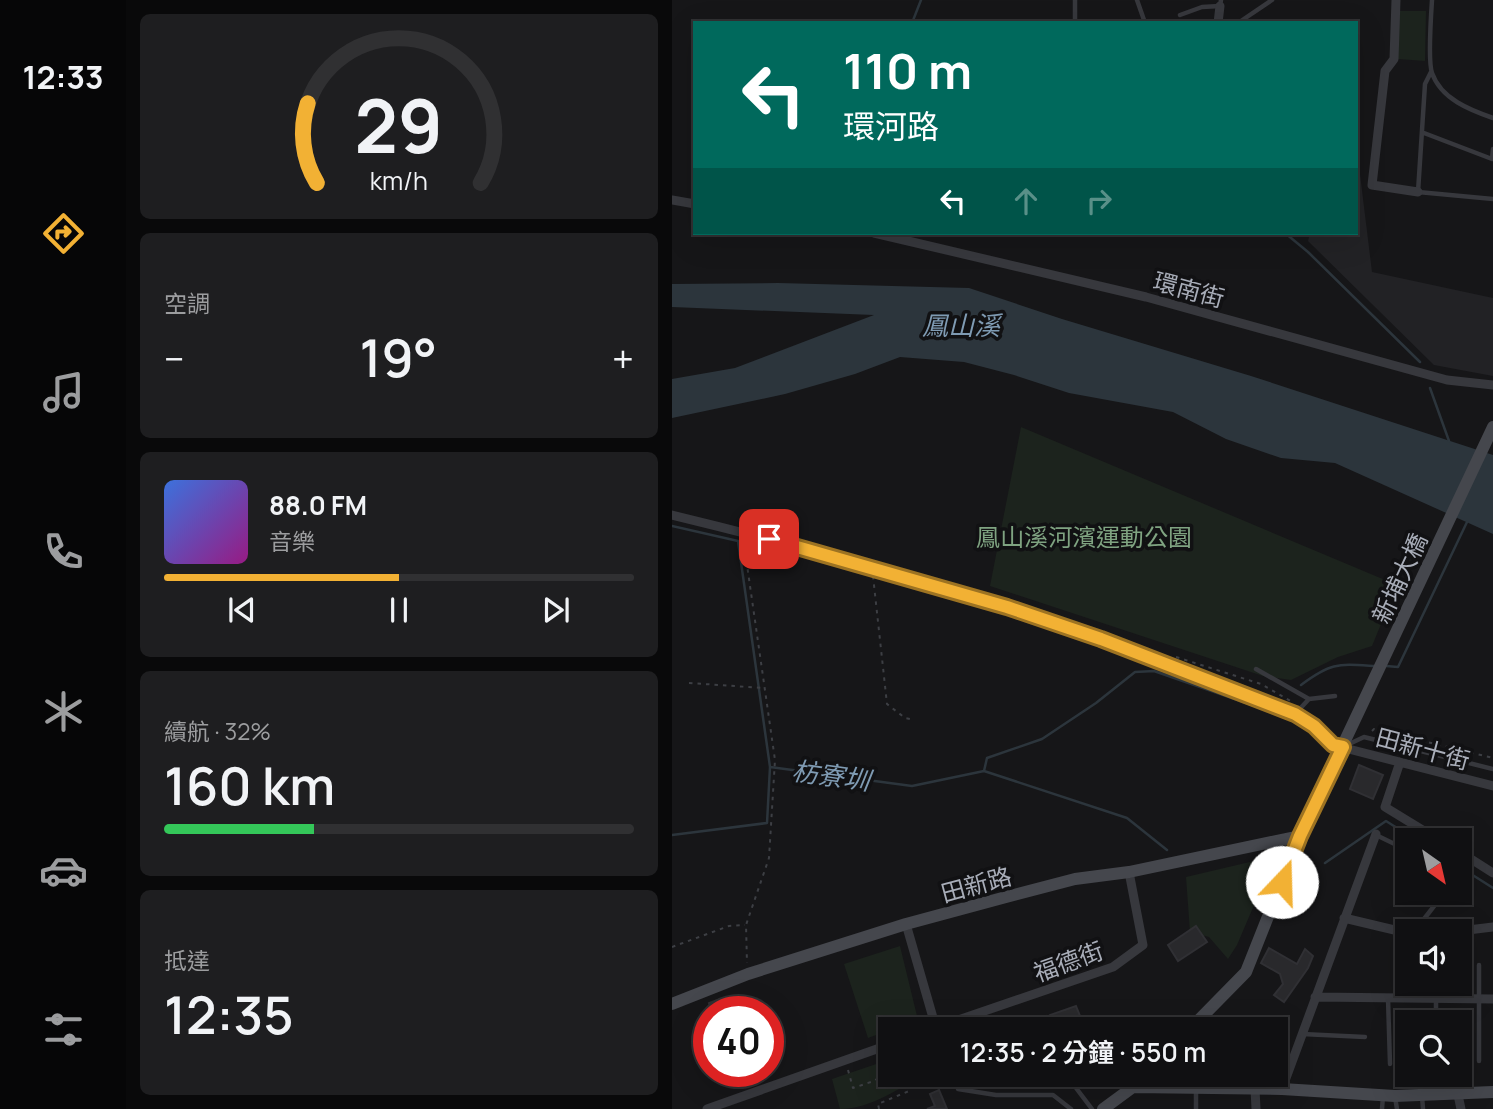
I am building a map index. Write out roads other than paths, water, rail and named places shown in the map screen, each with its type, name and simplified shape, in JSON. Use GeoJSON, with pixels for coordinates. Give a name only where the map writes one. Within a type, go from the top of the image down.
{"type":"FeatureCollection","features":[{"type":"Feature","properties":{"kind":"main road","name":"新埔大橋"},"geometry":{"type":"LineString","coordinates":[[1202,1017],[1246,972],[1300,836],[1493,427]]}},
{"type":"Feature","properties":{"kind":"main road","name":"田新路"},"geometry":{"type":"LineString","coordinates":[[672,1004],[748,974],[906,924],[1074,879],[1129,872],[1300,836]]}},
{"type":"Feature","properties":{"kind":"main road"},"geometry":{"type":"LineString","coordinates":[[1103,1109],[1133,1087],[1199,1087]]}},
{"type":"Feature","properties":{"kind":"main road"},"geometry":{"type":"LineString","coordinates":[[1246,1087],[1391,1100],[1422,1095],[1493,1092]]}},
{"type":"Feature","properties":{"kind":"street"},"geometry":{"type":"LineString","coordinates":[[1396,0],[1394,59],[1385,71],[1372,184],[1418,192]]}},
{"type":"Feature","properties":{"kind":"street"},"geometry":{"type":"LineString","coordinates":[[1218,21],[1220,3]]}},
{"type":"Feature","properties":{"kind":"street"},"geometry":{"type":"LineString","coordinates":[[672,201],[693,204]]}},
{"type":"Feature","properties":{"kind":"street","name":"環南街"},"geometry":{"type":"LineString","coordinates":[[882,235],[1146,297],[1447,380],[1493,385]]}},
{"type":"Feature","properties":{"kind":"street"},"geometry":{"type":"LineString","coordinates":[[672,515],[745,532],[1007,607],[1101,639],[1295,714],[1314,726],[1333,745],[1343,747]]}},
{"type":"Feature","properties":{"kind":"street","name":"田新十街"},"geometry":{"type":"LineString","coordinates":[[1343,747],[1493,786]]}},
{"type":"Feature","properties":{"kind":"street"},"geometry":{"type":"LineString","coordinates":[[1400,762],[1385,807],[1419,828]]}},
{"type":"Feature","properties":{"kind":"street"},"geometry":{"type":"LineString","coordinates":[[1282,1089],[1376,834]]}},
{"type":"Feature","properties":{"kind":"street"},"geometry":{"type":"LineString","coordinates":[[1472,860],[1493,873]]}},
{"type":"Feature","properties":{"kind":"street","name":"福德街"},"geometry":{"type":"LineString","coordinates":[[966,1017],[1113,967],[1143,945],[1129,872]]}},
{"type":"Feature","properties":{"kind":"street"},"geometry":{"type":"LineString","coordinates":[[1344,918],[1395,930]]}},
{"type":"Feature","properties":{"kind":"street"},"geometry":{"type":"LineString","coordinates":[[906,924],[931,1017]]}},
{"type":"Feature","properties":{"kind":"street"},"geometry":{"type":"LineString","coordinates":[[1472,930],[1493,927]]}},
{"type":"Feature","properties":{"kind":"street"},"geometry":{"type":"LineString","coordinates":[[1315,997],[1493,999]]}},
{"type":"Feature","properties":{"kind":"street"},"geometry":{"type":"LineString","coordinates":[[707,1109],[878,1049]]}},
{"type":"Feature","properties":{"kind":"street"},"geometry":{"type":"LineString","coordinates":[[1255,1089],[1256,1109]]}},
{"type":"Feature","properties":{"kind":"street"},"geometry":{"type":"LineString","coordinates":[[1458,1095],[1461,1109]]}},
{"type":"Feature","properties":{"kind":"lane"},"geometry":{"type":"LineString","coordinates":[[1075,0],[1075,21]]}},
{"type":"Feature","properties":{"kind":"lane"},"geometry":{"type":"LineString","coordinates":[[1137,0],[1144,20]]}},
{"type":"Feature","properties":{"kind":"lane"},"geometry":{"type":"LineString","coordinates":[[1241,21],[1272,0]]}},
{"type":"Feature","properties":{"kind":"lane"},"geometry":{"type":"LineString","coordinates":[[1432,0],[1431,72],[1425,84],[1418,192],[1493,199]]}},
{"type":"Feature","properties":{"kind":"lane"},"geometry":{"type":"LineString","coordinates":[[1180,15],[1202,6],[1220,3]]}},
{"type":"Feature","properties":{"kind":"lane"},"geometry":{"type":"LineString","coordinates":[[1431,72],[1443,90],[1466,109],[1493,118]]}},
{"type":"Feature","properties":{"kind":"lane"},"geometry":{"type":"LineString","coordinates":[[1423,133],[1492,161],[1493,149]]}},
{"type":"Feature","properties":{"kind":"lane"},"geometry":{"type":"LineString","coordinates":[[1256,669],[1310,699],[1335,696]]}},
{"type":"Feature","properties":{"kind":"lane"},"geometry":{"type":"LineString","coordinates":[[1295,714],[1310,699]]}},
{"type":"Feature","properties":{"kind":"lane"},"geometry":{"type":"LineString","coordinates":[[1343,747],[1364,737],[1493,769]]}},
{"type":"Feature","properties":{"kind":"lane"},"geometry":{"type":"LineString","coordinates":[[1376,834],[1395,844]]}},
{"type":"Feature","properties":{"kind":"lane"},"geometry":{"type":"LineString","coordinates":[[1424,919],[1435,905]]}},
{"type":"Feature","properties":{"kind":"lane"},"geometry":{"type":"LineString","coordinates":[[1479,965],[1479,1061]]}},
{"type":"Feature","properties":{"kind":"lane"},"geometry":{"type":"LineString","coordinates":[[1388,998],[1390,1064]]}},
{"type":"Feature","properties":{"kind":"lane"},"geometry":{"type":"LineString","coordinates":[[1436,999],[1436,1010]]}},
{"type":"Feature","properties":{"kind":"lane"},"geometry":{"type":"LineString","coordinates":[[1301,1034],[1366,1037]]}},
{"type":"Feature","properties":{"kind":"lane"},"geometry":{"type":"LineString","coordinates":[[1075,1087],[1092,1109]]}},
{"type":"Feature","properties":{"kind":"lane"},"geometry":{"type":"LineString","coordinates":[[1196,1088],[1196,1109]]}},
{"type":"Feature","properties":{"kind":"lane"},"geometry":{"type":"LineString","coordinates":[[958,1089],[996,1095],[1053,1095],[1071,1109]]}},
{"type":"Feature","properties":{"kind":"lane"},"geometry":{"type":"LineString","coordinates":[[1422,1095],[1423,1109]]}},
{"type":"Feature","properties":{"kind":"lane"},"geometry":{"type":"LineString","coordinates":[[1382,1109],[1391,1100]]}},
{"type":"Feature","properties":{"kind":"water","name":"鳳山溪"},"geometry":{"type":"Polygon","coordinates":[[[778,283],[969,288],[1493,455],[1493,534],[1335,463],[1281,458],[1226,439],[1173,412],[1069,393],[964,362],[900,357],[855,374],[785,394],[672,418],[672,379],[735,368],[874,315],[672,307],[672,284],[778,283]]]}},
{"type":"Feature","properties":{"kind":"waterway"},"geometry":{"type":"LineString","coordinates":[[913,21],[921,0]]}},
{"type":"Feature","properties":{"kind":"waterway"},"geometry":{"type":"LineString","coordinates":[[1287,235],[1420,362]]}},
{"type":"Feature","properties":{"kind":"waterway"},"geometry":{"type":"LineString","coordinates":[[1430,388],[1449,441]]}},
{"type":"Feature","properties":{"kind":"waterway"},"geometry":{"type":"LineString","coordinates":[[1386,666],[1398,667],[1467,522]]}},
{"type":"Feature","properties":{"kind":"waterway","name":"枋寮圳"},"geometry":{"type":"LineString","coordinates":[[672,526],[738,541],[770,767],[767,823],[672,835]]}},
{"type":"Feature","properties":{"kind":"waterway"},"geometry":{"type":"LineString","coordinates":[[1301,685],[1328,668],[1376,666]]}},
{"type":"Feature","properties":{"kind":"waterway"},"geometry":{"type":"LineString","coordinates":[[984,771],[987,758],[1042,739],[1096,703],[1135,672],[1154,671],[1269,711]]}},
{"type":"Feature","properties":{"kind":"waterway","name":"枋寮圳"},"geometry":{"type":"LineString","coordinates":[[770,767],[912,786],[984,771],[1127,818],[1167,850]]}},
{"type":"Feature","properties":{"kind":"waterway","name":"枋寮圳"},"geometry":{"type":"LineString","coordinates":[[1325,863],[1386,821],[1397,828]]}},
{"type":"Feature","properties":{"kind":"waterway","name":"枋寮圳"},"geometry":{"type":"LineString","coordinates":[[1472,875],[1493,888]]}},
{"type":"Feature","properties":{"kind":"park label","name":"鳳山溪河濱運動公園"},"geometry":{"type":"Point","coordinates":[1084,536]}}]}
